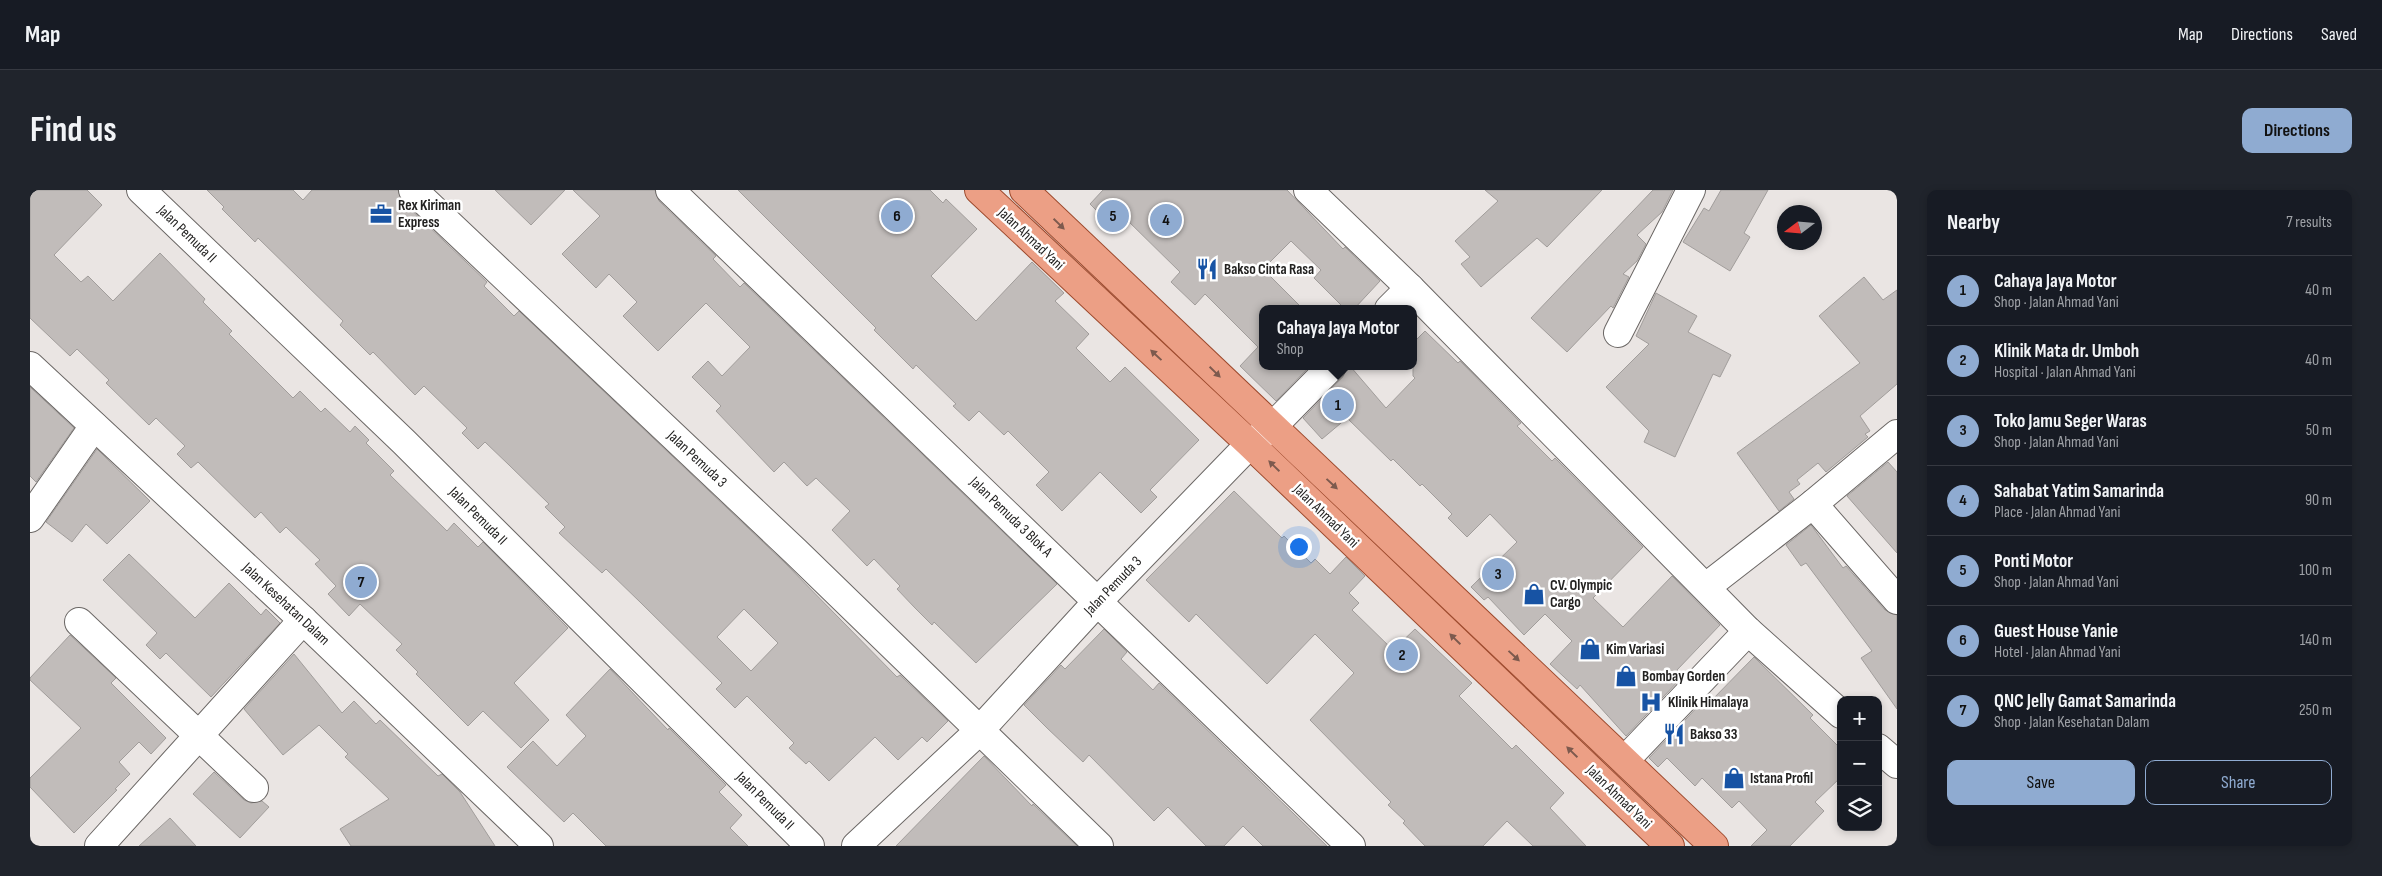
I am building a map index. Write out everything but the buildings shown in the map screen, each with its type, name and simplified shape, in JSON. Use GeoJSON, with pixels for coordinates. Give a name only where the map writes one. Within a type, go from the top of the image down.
{"type":"FeatureCollection","features":[{"type":"Feature","properties":{"kind":"main road","name":"Jalan Ahmad Yani"},"geometry":{"type":"LineString","coordinates":[[979,190],[1250,444],[1670,846]]}},
{"type":"Feature","properties":{"kind":"main road","name":"Jalan Ahmad Yani"},"geometry":{"type":"LineString","coordinates":[[1024,190],[1714,846]]}},
{"type":"Feature","properties":{"kind":"street","name":"Jalan Pemuda II"},"geometry":{"type":"LineString","coordinates":[[141,190],[404,442],[810,846]]}},
{"type":"Feature","properties":{"kind":"street","name":"Jalan Pemuda 3"},"geometry":{"type":"LineString","coordinates":[[413,190],[796,552],[1099,846]]}},
{"type":"Feature","properties":{"kind":"street","name":"Jalan Pemuda 3 Blok A"},"geometry":{"type":"LineString","coordinates":[[670,190],[1351,846]]}},
{"type":"Feature","properties":{"kind":"street"},"geometry":{"type":"LineString","coordinates":[[1308,190],[1410,288],[1748,631],[1837,710]]}},
{"type":"Feature","properties":{"kind":"street"},"geometry":{"type":"LineString","coordinates":[[1618,333],[1691,190]]}},
{"type":"Feature","properties":{"kind":"street"},"geometry":{"type":"LineString","coordinates":[[1393,305],[1410,288]]}},
{"type":"Feature","properties":{"kind":"street","name":"Jalan Kesehatan Dalam"},"geometry":{"type":"LineString","coordinates":[[30,366],[303,620],[539,846]]}},
{"type":"Feature","properties":{"kind":"street","name":"Jalan Pemuda 3"},"geometry":{"type":"LineString","coordinates":[[856,846],[979,731],[1098,601],[1250,444],[1272,427],[1328,370]]}},
{"type":"Feature","properties":{"kind":"street"},"geometry":{"type":"LineString","coordinates":[[30,518],[94,426]]}},
{"type":"Feature","properties":{"kind":"street"},"geometry":{"type":"LineString","coordinates":[[1706,587],[1813,504],[1897,434]]}},
{"type":"Feature","properties":{"kind":"street"},"geometry":{"type":"LineString","coordinates":[[1813,504],[1897,600]]}},
{"type":"Feature","properties":{"kind":"street"},"geometry":{"type":"LineString","coordinates":[[99,846],[303,620]]}},
{"type":"Feature","properties":{"kind":"street"},"geometry":{"type":"LineString","coordinates":[[79,622],[201,735],[254,788]]}},
{"type":"Feature","properties":{"kind":"street"},"geometry":{"type":"LineString","coordinates":[[1625,760],[1748,631]]}},
{"type":"Feature","properties":{"kind":"street"},"geometry":{"type":"LineString","coordinates":[[1882,751],[1897,764]]}},
{"type":"Feature","properties":{"kind":"place","name":"Rex Kiriman Express"},"geometry":{"type":"Point","coordinates":[381,214]}},
{"type":"Feature","properties":{"kind":"place","name":"Guest House Yanie"},"geometry":{"type":"Point","coordinates":[897,216]}},
{"type":"Feature","properties":{"kind":"place","name":"Ponti Motor"},"geometry":{"type":"Point","coordinates":[1113,216]}},
{"type":"Feature","properties":{"kind":"place","name":"Sahabat Yatim Samarinda"},"geometry":{"type":"Point","coordinates":[1166,220]}},
{"type":"Feature","properties":{"kind":"place","name":"Bakso Cinta Rasa"},"geometry":{"type":"Point","coordinates":[1207,269]}},
{"type":"Feature","properties":{"kind":"place","name":"Cahaya Jaya Motor"},"geometry":{"type":"Point","coordinates":[1338,405]}},
{"type":"Feature","properties":{"kind":"place","name":"Toko Jamu Seger Waras"},"geometry":{"type":"Point","coordinates":[1498,574]}},
{"type":"Feature","properties":{"kind":"place","name":"QNC Jelly Gamat Samarinda"},"geometry":{"type":"Point","coordinates":[361,582]}},
{"type":"Feature","properties":{"kind":"place","name":"CV. Olympic Cargo"},"geometry":{"type":"Point","coordinates":[1534,594]}},
{"type":"Feature","properties":{"kind":"place","name":"Kim Variasi"},"geometry":{"type":"Point","coordinates":[1590,649]}},
{"type":"Feature","properties":{"kind":"place","name":"Klinik Mata dr. Umboh"},"geometry":{"type":"Point","coordinates":[1402,655]}},
{"type":"Feature","properties":{"kind":"place","name":"Bombay Gorden"},"geometry":{"type":"Point","coordinates":[1626,676]}},
{"type":"Feature","properties":{"kind":"place","name":"Klinik Himalaya"},"geometry":{"type":"Point","coordinates":[1651,702]}},
{"type":"Feature","properties":{"kind":"place","name":"Bakso 33"},"geometry":{"type":"Point","coordinates":[1674,734]}},
{"type":"Feature","properties":{"kind":"place","name":"Istana Profil"},"geometry":{"type":"Point","coordinates":[1734,778]}}]}
